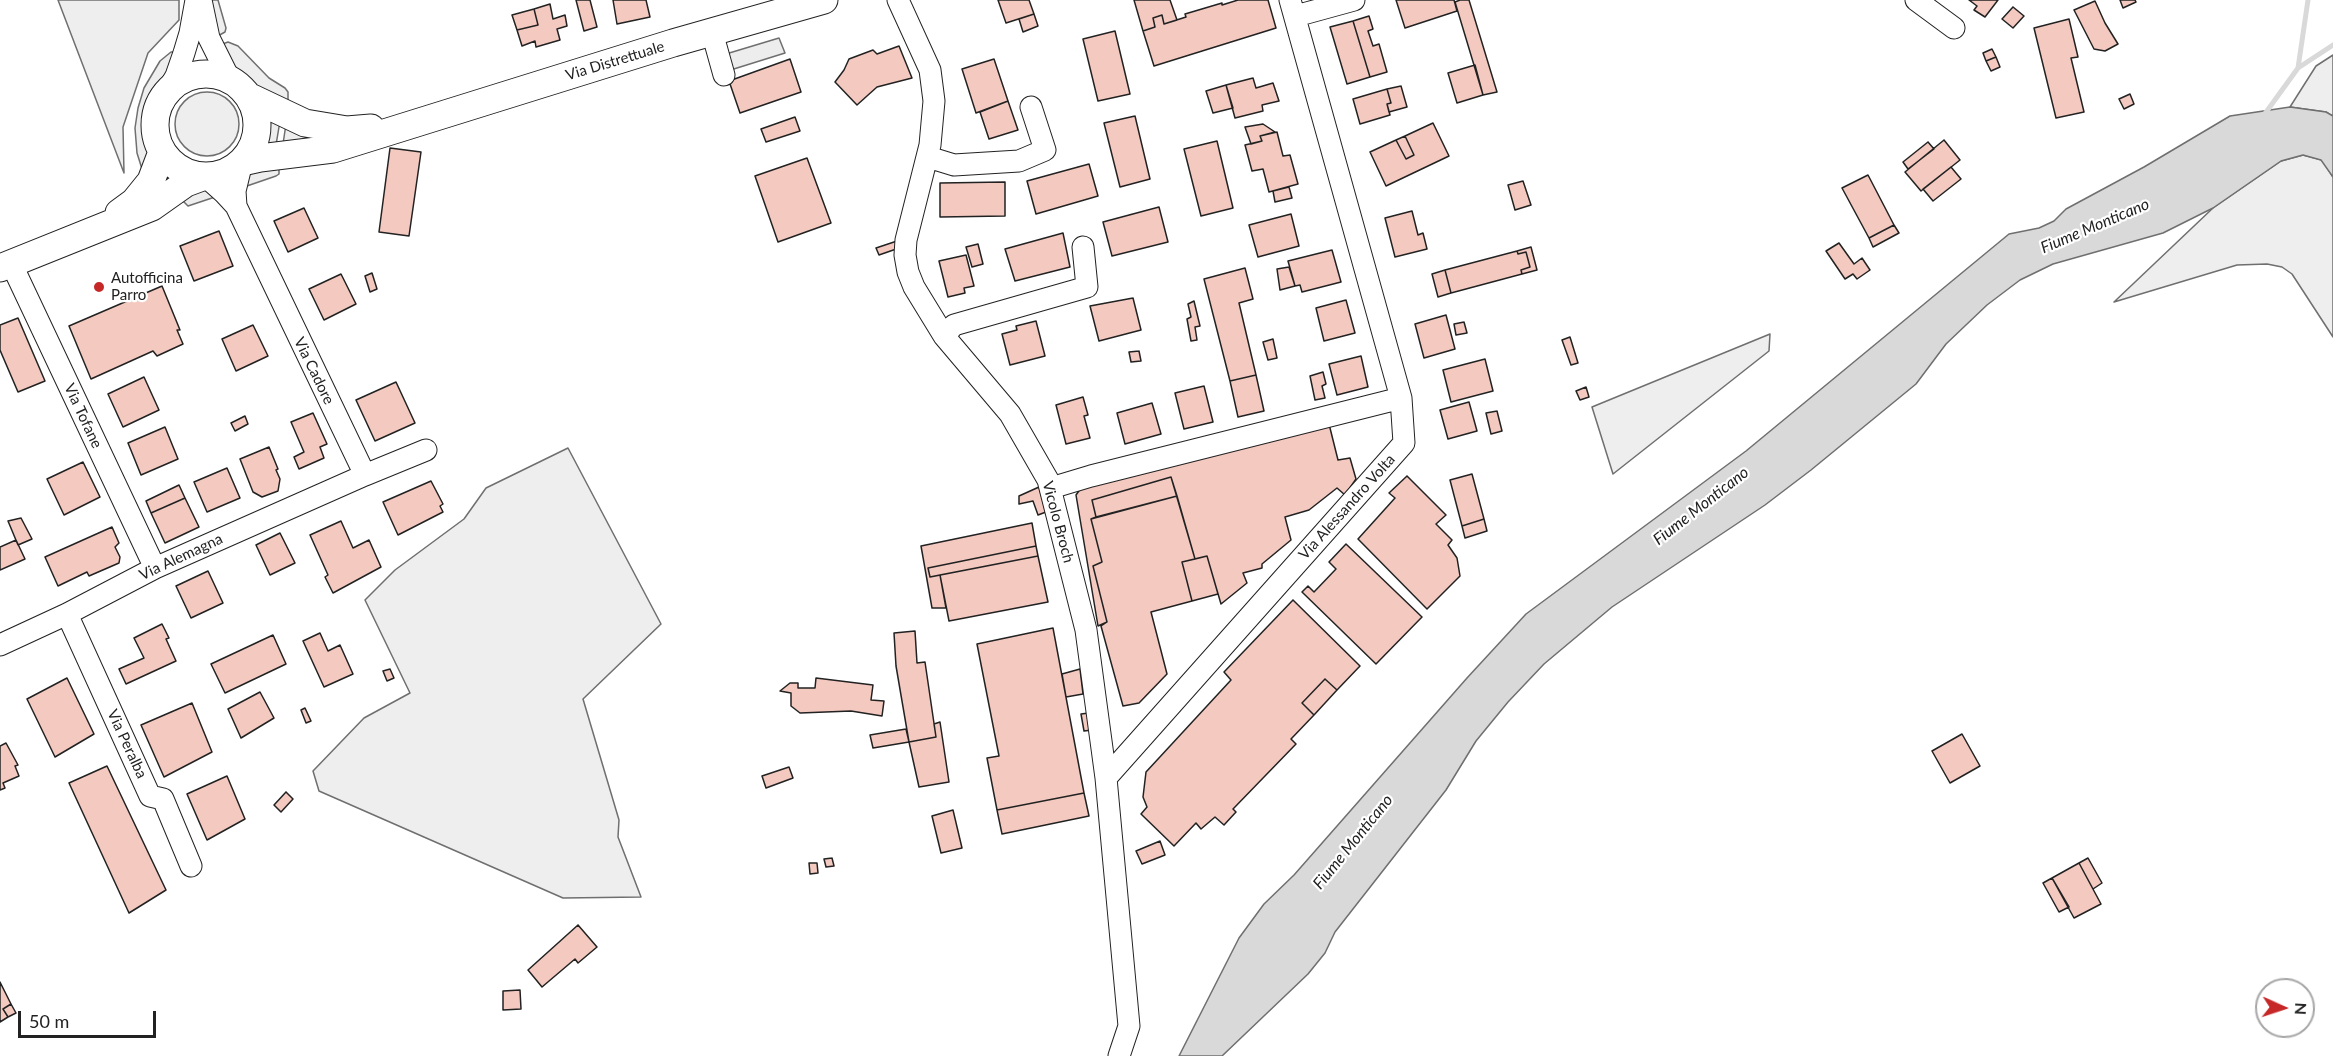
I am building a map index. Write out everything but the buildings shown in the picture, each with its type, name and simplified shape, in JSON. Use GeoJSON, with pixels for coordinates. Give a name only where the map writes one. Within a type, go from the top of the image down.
{"type":"FeatureCollection","features":[{"type":"Feature","properties":{"kind":"main road","name":"Via Distrettuale"},"geometry":{"type":"LineString","coordinates":[[408,126],[712,32],[762,8],[824,0]]}},
{"type":"Feature","properties":{"kind":"main road"},"geometry":{"type":"LineString","coordinates":[[239,88],[255,109],[256,130],[250,151],[242,162],[218,175],[205,176],[188,173],[173,165],[162,152],[156,138],[155,123],[158,108],[165,95],[181,81],[202,74],[216,75],[305,123],[324,128],[347,130],[408,126]]}},
{"type":"Feature","properties":{"kind":"main road"},"geometry":{"type":"LineString","coordinates":[[242,162],[333,148],[408,126]]}},
{"type":"Feature","properties":{"kind":"main road"},"geometry":{"type":"LineString","coordinates":[[99,227],[134,202],[140,195],[151,181],[162,152]]}},
{"type":"Feature","properties":{"kind":"main road"},"geometry":{"type":"LineString","coordinates":[[5,266],[152,207],[186,183],[205,176]]}},
{"type":"Feature","properties":{"kind":"street"},"geometry":{"type":"LineString","coordinates":[[165,95],[176,76],[190,33],[196,0]]}},
{"type":"Feature","properties":{"kind":"street"},"geometry":{"type":"LineString","coordinates":[[201,0],[209,38],[239,88]]}},
{"type":"Feature","properties":{"kind":"street","name":"Vicolo Broch"},"geometry":{"type":"LineString","coordinates":[[898,0],[930,70],[933,85],[933,120],[928,157],[906,240],[905,255],[914,287],[944,336],[1015,421],[1052,488],[1086,630],[1106,778],[1129,1026],[1119,1056]]}},
{"type":"Feature","properties":{"kind":"street"},"geometry":{"type":"LineString","coordinates":[[1292,7],[1303,14],[1354,0]]}},
{"type":"Feature","properties":{"kind":"street"},"geometry":{"type":"LineString","coordinates":[[1916,0],[1954,28]]}},
{"type":"Feature","properties":{"kind":"street","name":"Via Alessandro Volta"},"geometry":{"type":"LineString","coordinates":[[1106,778],[1404,443],[1401,398],[1292,7]]}},
{"type":"Feature","properties":{"kind":"street"},"geometry":{"type":"LineString","coordinates":[[712,32],[724,75]]}},
{"type":"Feature","properties":{"kind":"street"},"geometry":{"type":"LineString","coordinates":[[928,157],[954,165],[1019,161],[1045,150],[1031,107]]}},
{"type":"Feature","properties":{"kind":"street"},"geometry":{"type":"LineString","coordinates":[[236,206],[236,191],[242,162]]}},
{"type":"Feature","properties":{"kind":"street","name":"Via Cadore"},"geometry":{"type":"LineString","coordinates":[[205,176],[236,206],[364,475]]}},
{"type":"Feature","properties":{"kind":"street"},"geometry":{"type":"LineString","coordinates":[[944,336],[954,325],[1087,286],[1083,247]]}},
{"type":"Feature","properties":{"kind":"street","name":"Via Tofane"},"geometry":{"type":"LineString","coordinates":[[5,266],[155,568]]}},
{"type":"Feature","properties":{"kind":"street"},"geometry":{"type":"LineString","coordinates":[[1052,488],[1102,473],[1401,398]]}},
{"type":"Feature","properties":{"kind":"street"},"geometry":{"type":"LineString","coordinates":[[364,475],[426,450]]}},
{"type":"Feature","properties":{"kind":"street","name":"Via Alemagna"},"geometry":{"type":"LineString","coordinates":[[0,645],[67,614],[155,568],[364,475]]}},
{"type":"Feature","properties":{"kind":"street","name":"Via Peralba"},"geometry":{"type":"LineString","coordinates":[[67,614],[150,796],[163,799],[192,866]]}},
{"type":"Feature","properties":{"kind":"shaded area"},"geometry":{"type":"Polygon","coordinates":[[[58,0],[179,0],[179,20],[148,53],[123,127],[124,173],[58,0]]]}},
{"type":"Feature","properties":{"kind":"shaded area"},"geometry":{"type":"Polygon","coordinates":[[[211,0],[218,0],[226,28],[225,32],[216,37],[211,0]]]}},
{"type":"Feature","properties":{"kind":"shaded area"},"geometry":{"type":"Polygon","coordinates":[[[779,38],[785,53],[721,73],[716,57],[779,38]]]}},
{"type":"Feature","properties":{"kind":"shaded area"},"geometry":{"type":"Polygon","coordinates":[[[228,42],[238,46],[269,78],[285,88],[288,92],[288,102],[258,90],[242,75],[227,58],[220,45],[228,42]]]}},
{"type":"Feature","properties":{"kind":"shaded area"},"geometry":{"type":"Polygon","coordinates":[[[171,52],[176,52],[163,83],[152,98],[148,112],[149,150],[142,169],[137,153],[135,128],[138,108],[144,88],[160,61],[171,52]]]}},
{"type":"Feature","properties":{"kind":"shaded area"},"geometry":{"type":"Polygon","coordinates":[[[2333,55],[2333,116],[2326,112],[2290,107],[2316,66],[2333,55]]]}},
{"type":"Feature","properties":{"kind":"shaded area"},"geometry":{"type":"Polygon","coordinates":[[[207,92],[225,98],[233,106],[239,124],[233,142],[225,150],[207,156],[189,150],[181,142],[175,124],[181,106],[189,98],[207,92]]]}},
{"type":"Feature","properties":{"kind":"shaded area"},"geometry":{"type":"Polygon","coordinates":[[[267,116],[280,121],[276,145],[263,147],[267,136],[267,116]]]}},
{"type":"Feature","properties":{"kind":"shaded area"},"geometry":{"type":"Polygon","coordinates":[[[286,124],[338,137],[283,144],[286,124]]]}},
{"type":"Feature","properties":{"kind":"shaded area"},"geometry":{"type":"Polygon","coordinates":[[[2303,155],[2322,160],[2333,177],[2333,337],[2292,274],[2282,267],[2267,264],[2237,265],[2114,302],[2213,208],[2281,161],[2303,155]]]}},
{"type":"Feature","properties":{"kind":"shaded area"},"geometry":{"type":"Polygon","coordinates":[[[279,163],[279,174],[244,187],[248,173],[279,163]]]}},
{"type":"Feature","properties":{"kind":"shaded area"},"geometry":{"type":"Polygon","coordinates":[[[188,190],[207,190],[215,197],[188,206],[179,197],[188,190]]]}},
{"type":"Feature","properties":{"kind":"shaded area"},"geometry":{"type":"Polygon","coordinates":[[[1770,334],[1769,351],[1613,474],[1592,407],[1770,334]]]}},
{"type":"Feature","properties":{"kind":"shaded area"},"geometry":{"type":"Polygon","coordinates":[[[568,448],[661,624],[583,699],[619,820],[618,837],[641,897],[563,898],[319,791],[313,771],[364,718],[410,693],[365,600],[395,570],[464,519],[486,488],[568,448]]]}},
{"type":"Feature","properties":{"kind":"water","name":"Fiume Monticano"},"geometry":{"type":"Polygon","coordinates":[[[2290,107],[2326,112],[2333,116],[2333,177],[2321,160],[2303,155],[2281,161],[2213,208],[2163,233],[2053,264],[2020,280],[1987,305],[1946,344],[1916,384],[1811,470],[1765,505],[1612,607],[1544,664],[1508,702],[1476,741],[1446,790],[1335,932],[1325,953],[1308,974],[1222,1056],[1179,1056],[1239,938],[1264,904],[1294,875],[1526,614],[1746,451],[2009,234],[2039,228],[2054,221],[2066,209],[2144,167],[2230,116],[2290,107]]]}},
{"type":"Feature","properties":{"kind":"waterway"},"geometry":{"type":"LineString","coordinates":[[2264,115],[2298,68],[2308,0]]}},
{"type":"Feature","properties":{"kind":"waterway"},"geometry":{"type":"LineString","coordinates":[[2298,68],[2333,45]]}},
{"type":"Feature","properties":{"kind":"place","name":"Autofficina Parro"},"geometry":{"type":"Point","coordinates":[99,287]}}]}
